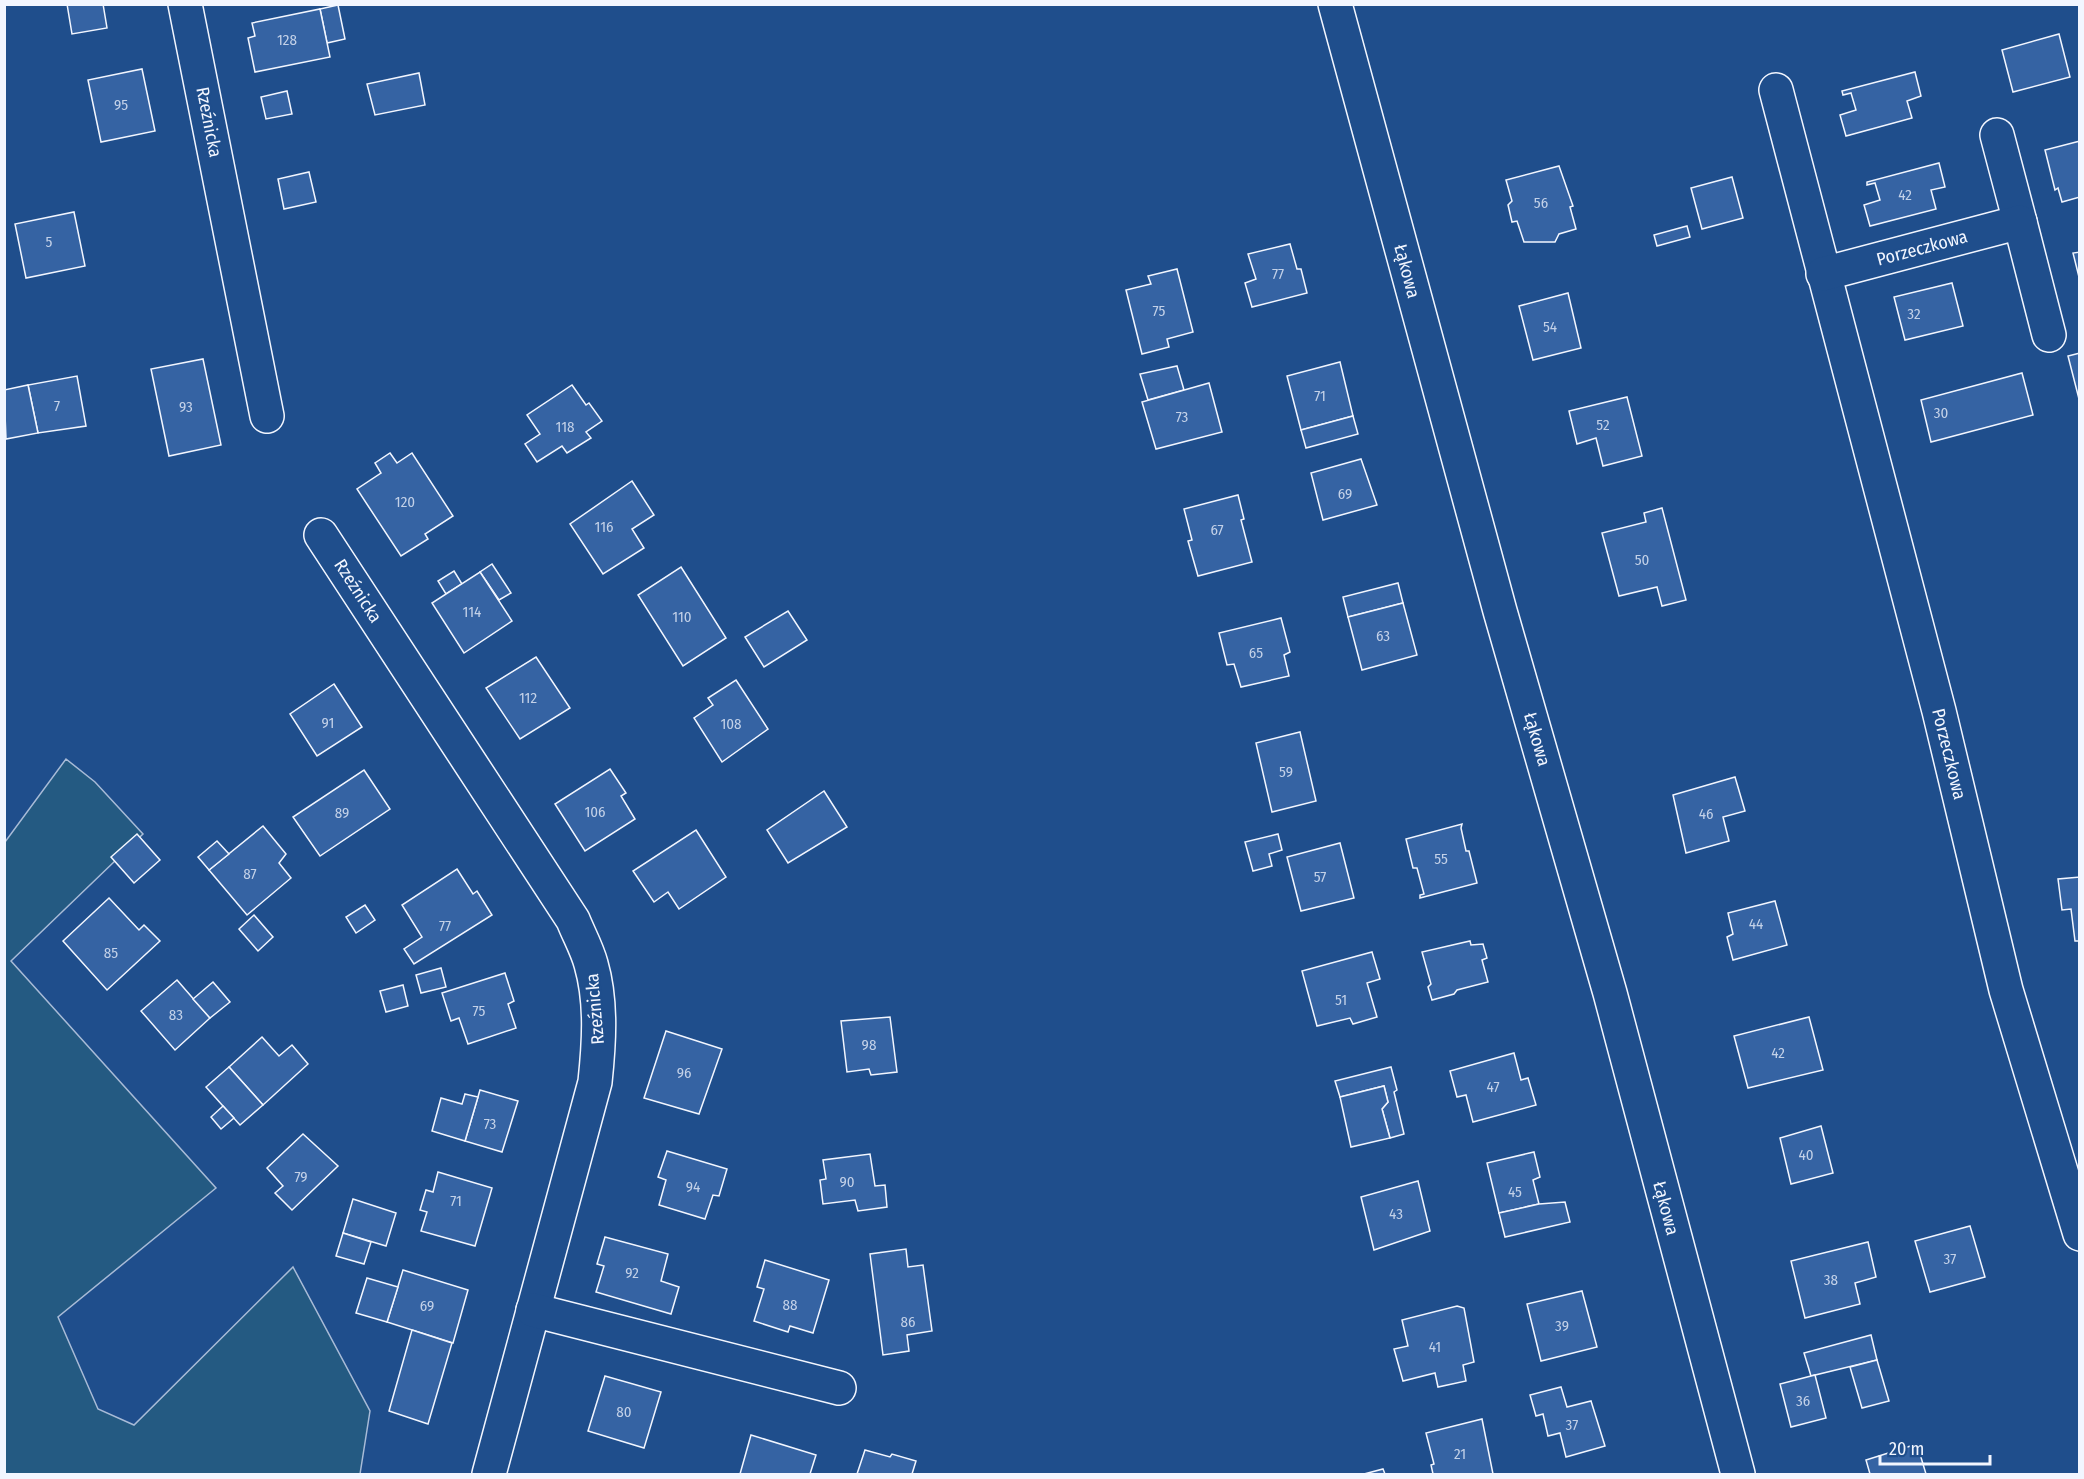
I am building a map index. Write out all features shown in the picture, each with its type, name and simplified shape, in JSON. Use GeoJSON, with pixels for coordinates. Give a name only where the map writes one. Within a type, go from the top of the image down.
{"type":"FeatureCollection","features":[{"type":"Feature","properties":{"kind":"street","name":"Rzeźnicka"},"geometry":{"type":"LineString","coordinates":[[185,4],[267,416]]}},
{"type":"Feature","properties":{"kind":"street","name":"Łąkowa"},"geometry":{"type":"LineString","coordinates":[[1335,4],[1498,603],[1610,993],[1738,1474]]}},
{"type":"Feature","properties":{"kind":"street","name":"Porzeczkowa"},"geometry":{"type":"LineString","coordinates":[[1776,90],[1939,711],[2006,990],[2079,1234]]}},
{"type":"Feature","properties":{"kind":"street"},"geometry":{"type":"LineString","coordinates":[[1997,135],[2049,335]]}},
{"type":"Feature","properties":{"kind":"street","name":"Porzeczkowa"},"geometry":{"type":"LineString","coordinates":[[1823,274],[2020,222]]}},
{"type":"Feature","properties":{"kind":"street","name":"Rzeźnicka"},"geometry":{"type":"LineString","coordinates":[[321,535],[573,920],[591,965],[598,1012],[599,1048],[595,1082],[489,1474]]}},
{"type":"Feature","properties":{"kind":"street"},"geometry":{"type":"LineString","coordinates":[[533,1310],[839,1388]]}},
{"type":"Feature","properties":{"kind":"shaded area"},"geometry":{"type":"Polygon","coordinates":[[[66,759],[95,782],[143,834],[11,961],[216,1188],[58,1317],[98,1409],[134,1425],[293,1267],[370,1411],[360,1474],[5,1474],[5,842],[66,759]]]}},
{"type":"Feature","properties":{"kind":"building"},"geometry":{"type":"Polygon","coordinates":[[[67,4],[103,4],[107,28],[72,34],[67,4]]]}},
{"type":"Feature","properties":{"kind":"building"},"geometry":{"type":"Polygon","coordinates":[[[338,5],[345,39],[327,43],[320,9],[338,5]]]}},
{"type":"Feature","properties":{"kind":"building"},"geometry":{"type":"Polygon","coordinates":[[[320,9],[330,57],[255,72],[248,38],[255,36],[252,23],[320,9]]]}},
{"type":"Feature","properties":{"kind":"building"},"geometry":{"type":"Polygon","coordinates":[[[2059,34],[2070,77],[2013,92],[2002,50],[2059,34]]]}},
{"type":"Feature","properties":{"kind":"building"},"geometry":{"type":"Polygon","coordinates":[[[142,69],[155,131],[101,142],[88,80],[142,69]]]}},
{"type":"Feature","properties":{"kind":"building"},"geometry":{"type":"Polygon","coordinates":[[[1915,72],[1921,96],[1907,101],[1912,118],[1846,136],[1840,115],[1856,110],[1851,93],[1843,95],[1842,91],[1915,72]]]}},
{"type":"Feature","properties":{"kind":"building"},"geometry":{"type":"Polygon","coordinates":[[[419,73],[425,105],[375,115],[367,84],[419,73]]]}},
{"type":"Feature","properties":{"kind":"building"},"geometry":{"type":"Polygon","coordinates":[[[287,91],[292,114],[266,119],[261,97],[287,91]]]}},
{"type":"Feature","properties":{"kind":"building"},"geometry":{"type":"Polygon","coordinates":[[[2080,141],[2080,197],[2062,202],[2058,188],[2055,190],[2045,150],[2080,141]]]}},
{"type":"Feature","properties":{"kind":"building"},"geometry":{"type":"Polygon","coordinates":[[[1939,163],[1945,187],[1931,190],[1936,209],[1870,226],[1864,205],[1880,200],[1875,183],[1867,185],[1867,182],[1939,163]]]}},
{"type":"Feature","properties":{"kind":"building"},"geometry":{"type":"Polygon","coordinates":[[[1559,166],[1573,206],[1570,207],[1576,229],[1559,234],[1555,242],[1524,242],[1517,221],[1512,222],[1508,205],[1512,201],[1506,180],[1559,166]]]}},
{"type":"Feature","properties":{"kind":"building"},"geometry":{"type":"Polygon","coordinates":[[[309,172],[316,202],[284,209],[278,179],[309,172]]]}},
{"type":"Feature","properties":{"kind":"building"},"geometry":{"type":"Polygon","coordinates":[[[1732,177],[1743,218],[1702,229],[1691,188],[1732,177]]]}},
{"type":"Feature","properties":{"kind":"building"},"geometry":{"type":"Polygon","coordinates":[[[74,212],[85,266],[26,278],[15,224],[74,212]]]}},
{"type":"Feature","properties":{"kind":"building"},"geometry":{"type":"Polygon","coordinates":[[[1687,226],[1690,237],[1657,246],[1654,235],[1687,226]]]}},
{"type":"Feature","properties":{"kind":"building"},"geometry":{"type":"Polygon","coordinates":[[[1290,244],[1297,269],[1301,269],[1307,293],[1252,307],[1245,283],[1256,279],[1248,254],[1290,244]]]}},
{"type":"Feature","properties":{"kind":"building"},"geometry":{"type":"Polygon","coordinates":[[[2080,252],[2080,281],[2073,253],[2080,252]]]}},
{"type":"Feature","properties":{"kind":"building"},"geometry":{"type":"Polygon","coordinates":[[[1177,269],[1193,332],[1167,339],[1169,347],[1142,354],[1126,290],[1151,284],[1148,276],[1177,269]]]}},
{"type":"Feature","properties":{"kind":"building"},"geometry":{"type":"Polygon","coordinates":[[[1952,283],[1963,326],[1905,340],[1894,297],[1952,283]]]}},
{"type":"Feature","properties":{"kind":"building"},"geometry":{"type":"Polygon","coordinates":[[[1568,293],[1581,348],[1533,360],[1519,306],[1568,293]]]}},
{"type":"Feature","properties":{"kind":"building"},"geometry":{"type":"Polygon","coordinates":[[[2080,353],[2080,399],[2079,399],[2068,356],[2080,353]]]}},
{"type":"Feature","properties":{"kind":"building"},"geometry":{"type":"Polygon","coordinates":[[[203,359],[221,445],[169,456],[151,369],[203,359]]]}},
{"type":"Feature","properties":{"kind":"building"},"geometry":{"type":"Polygon","coordinates":[[[1340,362],[1353,416],[1301,430],[1287,376],[1340,362]]]}},
{"type":"Feature","properties":{"kind":"building"},"geometry":{"type":"Polygon","coordinates":[[[1177,366],[1184,390],[1148,400],[1140,374],[1177,366]]]}},
{"type":"Feature","properties":{"kind":"building"},"geometry":{"type":"Polygon","coordinates":[[[2022,373],[2033,415],[1931,442],[1921,400],[2022,373]]]}},
{"type":"Feature","properties":{"kind":"building"},"geometry":{"type":"Polygon","coordinates":[[[77,376],[86,426],[38,433],[28,385],[77,376]]]}},
{"type":"Feature","properties":{"kind":"building"},"geometry":{"type":"Polygon","coordinates":[[[1209,383],[1222,432],[1156,449],[1142,402],[1209,383]]]}},
{"type":"Feature","properties":{"kind":"building"},"geometry":{"type":"Polygon","coordinates":[[[28,385],[38,433],[6,439],[4,390],[28,385]]]}},
{"type":"Feature","properties":{"kind":"building"},"geometry":{"type":"Polygon","coordinates":[[[572,385],[586,405],[589,403],[602,421],[586,432],[591,438],[567,453],[562,446],[537,462],[525,444],[540,434],[527,415],[572,385]]]}},
{"type":"Feature","properties":{"kind":"building"},"geometry":{"type":"Polygon","coordinates":[[[1627,397],[1642,456],[1603,466],[1596,438],[1577,444],[1569,411],[1627,397]]]}},
{"type":"Feature","properties":{"kind":"building"},"geometry":{"type":"Polygon","coordinates":[[[1353,416],[1358,434],[1306,448],[1301,430],[1353,416]]]}},
{"type":"Feature","properties":{"kind":"building"},"geometry":{"type":"Polygon","coordinates":[[[390,453],[397,463],[412,453],[453,516],[425,534],[428,539],[401,556],[357,489],[381,473],[375,463],[390,453]]]}},
{"type":"Feature","properties":{"kind":"building"},"geometry":{"type":"Polygon","coordinates":[[[1361,459],[1377,505],[1323,520],[1311,473],[1361,459]]]}},
{"type":"Feature","properties":{"kind":"building"},"geometry":{"type":"Polygon","coordinates":[[[632,481],[654,515],[632,529],[644,548],[603,574],[570,524],[632,481]]]}},
{"type":"Feature","properties":{"kind":"building"},"geometry":{"type":"Polygon","coordinates":[[[1238,495],[1244,519],[1241,520],[1252,562],[1198,576],[1188,541],[1192,540],[1184,509],[1238,495]]]}},
{"type":"Feature","properties":{"kind":"building"},"geometry":{"type":"Polygon","coordinates":[[[1662,508],[1686,600],[1662,606],[1657,587],[1619,596],[1602,533],[1646,522],[1644,513],[1662,508]]]}},
{"type":"Feature","properties":{"kind":"building"},"geometry":{"type":"Polygon","coordinates":[[[492,564],[511,593],[499,600],[480,572],[492,564]]]}},
{"type":"Feature","properties":{"kind":"building"},"geometry":{"type":"Polygon","coordinates":[[[681,567],[726,638],[683,666],[638,595],[681,567]]]}},
{"type":"Feature","properties":{"kind":"building"},"geometry":{"type":"Polygon","coordinates":[[[454,571],[462,584],[446,594],[438,581],[454,571]]]}},
{"type":"Feature","properties":{"kind":"building"},"geometry":{"type":"Polygon","coordinates":[[[480,572],[512,621],[464,653],[432,603],[480,572]]]}},
{"type":"Feature","properties":{"kind":"building"},"geometry":{"type":"Polygon","coordinates":[[[1398,583],[1403,603],[1348,617],[1343,597],[1398,583]]]}},
{"type":"Feature","properties":{"kind":"building"},"geometry":{"type":"Polygon","coordinates":[[[1403,603],[1417,655],[1362,670],[1348,617],[1403,603]]]}},
{"type":"Feature","properties":{"kind":"building"},"geometry":{"type":"Polygon","coordinates":[[[788,611],[807,640],[764,667],[745,637],[788,611]]]}},
{"type":"Feature","properties":{"kind":"building"},"geometry":{"type":"Polygon","coordinates":[[[1281,618],[1290,652],[1284,655],[1289,676],[1241,687],[1234,664],[1227,665],[1219,633],[1281,618]]]}},
{"type":"Feature","properties":{"kind":"building"},"geometry":{"type":"Polygon","coordinates":[[[536,657],[570,708],[520,739],[486,688],[536,657]]]}},
{"type":"Feature","properties":{"kind":"building"},"geometry":{"type":"Polygon","coordinates":[[[736,680],[768,729],[722,762],[694,718],[713,705],[708,698],[736,680]]]}},
{"type":"Feature","properties":{"kind":"building"},"geometry":{"type":"Polygon","coordinates":[[[334,684],[362,727],[317,756],[290,714],[334,684]]]}},
{"type":"Feature","properties":{"kind":"building"},"geometry":{"type":"Polygon","coordinates":[[[1300,732],[1316,801],[1272,812],[1256,743],[1300,732]]]}},
{"type":"Feature","properties":{"kind":"building"},"geometry":{"type":"Polygon","coordinates":[[[610,769],[626,793],[621,796],[635,819],[585,851],[555,804],[610,769]]]}},
{"type":"Feature","properties":{"kind":"building"},"geometry":{"type":"Polygon","coordinates":[[[364,770],[390,809],[320,856],[293,817],[364,770]]]}},
{"type":"Feature","properties":{"kind":"building"},"geometry":{"type":"Polygon","coordinates":[[[1735,777],[1745,811],[1723,817],[1729,841],[1686,853],[1673,795],[1735,777]]]}},
{"type":"Feature","properties":{"kind":"building"},"geometry":{"type":"Polygon","coordinates":[[[824,791],[847,827],[788,863],[767,830],[824,791]]]}},
{"type":"Feature","properties":{"kind":"building"},"geometry":{"type":"Polygon","coordinates":[[[1462,824],[1466,851],[1469,851],[1477,883],[1420,898],[1420,895],[1424,894],[1417,868],[1413,868],[1406,839],[1462,824]]]}},
{"type":"Feature","properties":{"kind":"building"},"geometry":{"type":"Polygon","coordinates":[[[263,826],[286,854],[279,863],[291,878],[247,915],[209,870],[263,826]]]}},
{"type":"Feature","properties":{"kind":"building"},"geometry":{"type":"Polygon","coordinates":[[[696,830],[726,877],[679,909],[668,892],[654,902],[633,871],[696,830]]]}},
{"type":"Feature","properties":{"kind":"building"},"geometry":{"type":"Polygon","coordinates":[[[137,834],[160,860],[134,883],[111,857],[137,834]]]}},
{"type":"Feature","properties":{"kind":"building"},"geometry":{"type":"Polygon","coordinates":[[[1278,834],[1282,850],[1269,854],[1272,866],[1253,871],[1245,842],[1278,834]]]}},
{"type":"Feature","properties":{"kind":"building"},"geometry":{"type":"Polygon","coordinates":[[[217,841],[229,854],[209,870],[198,857],[217,841]]]}},
{"type":"Feature","properties":{"kind":"building"},"geometry":{"type":"Polygon","coordinates":[[[1340,843],[1354,898],[1301,911],[1287,857],[1340,843]]]}},
{"type":"Feature","properties":{"kind":"building"},"geometry":{"type":"Polygon","coordinates":[[[457,869],[473,894],[477,891],[492,915],[414,964],[404,949],[422,937],[402,905],[457,869]]]}},
{"type":"Feature","properties":{"kind":"building"},"geometry":{"type":"Polygon","coordinates":[[[2080,877],[2080,941],[2075,941],[2071,909],[2062,910],[2058,879],[2080,877]]]}},
{"type":"Feature","properties":{"kind":"building"},"geometry":{"type":"Polygon","coordinates":[[[109,898],[139,930],[144,925],[160,941],[107,990],[63,941],[109,898]]]}},
{"type":"Feature","properties":{"kind":"building"},"geometry":{"type":"Polygon","coordinates":[[[1775,901],[1787,945],[1733,960],[1727,937],[1733,934],[1728,913],[1775,901]]]}},
{"type":"Feature","properties":{"kind":"building"},"geometry":{"type":"Polygon","coordinates":[[[365,905],[375,920],[356,933],[346,917],[365,905]]]}},
{"type":"Feature","properties":{"kind":"building"},"geometry":{"type":"Polygon","coordinates":[[[254,915],[273,937],[258,951],[239,929],[254,915]]]}},
{"type":"Feature","properties":{"kind":"building"},"geometry":{"type":"Polygon","coordinates":[[[1470,941],[1471,945],[1483,944],[1487,958],[1482,960],[1488,982],[1457,990],[1454,994],[1432,1000],[1428,987],[1431,984],[1422,952],[1470,941]]]}},
{"type":"Feature","properties":{"kind":"building"},"geometry":{"type":"Polygon","coordinates":[[[1372,952],[1380,979],[1367,983],[1377,1017],[1353,1024],[1350,1018],[1317,1026],[1302,971],[1372,952]]]}},
{"type":"Feature","properties":{"kind":"building"},"geometry":{"type":"Polygon","coordinates":[[[441,968],[446,987],[421,993],[416,975],[441,968]]]}},
{"type":"Feature","properties":{"kind":"building"},"geometry":{"type":"Polygon","coordinates":[[[505,973],[514,1001],[508,1004],[516,1028],[468,1044],[459,1018],[451,1021],[442,993],[505,973]]]}},
{"type":"Feature","properties":{"kind":"building"},"geometry":{"type":"Polygon","coordinates":[[[177,980],[210,1018],[175,1050],[141,1011],[177,980]]]}},
{"type":"Feature","properties":{"kind":"building"},"geometry":{"type":"Polygon","coordinates":[[[213,982],[230,1002],[210,1018],[193,999],[213,982]]]}},
{"type":"Feature","properties":{"kind":"building"},"geometry":{"type":"Polygon","coordinates":[[[403,985],[408,1006],[386,1012],[380,991],[403,985]]]}},
{"type":"Feature","properties":{"kind":"building"},"geometry":{"type":"Polygon","coordinates":[[[890,1017],[897,1072],[871,1075],[869,1069],[847,1072],[841,1021],[890,1017]]]}},
{"type":"Feature","properties":{"kind":"building"},"geometry":{"type":"Polygon","coordinates":[[[1809,1017],[1823,1070],[1748,1088],[1734,1036],[1809,1017]]]}},
{"type":"Feature","properties":{"kind":"building"},"geometry":{"type":"Polygon","coordinates":[[[666,1031],[722,1049],[699,1114],[644,1098],[666,1031]]]}},
{"type":"Feature","properties":{"kind":"building"},"geometry":{"type":"Polygon","coordinates":[[[262,1037],[279,1056],[292,1045],[308,1064],[263,1105],[229,1067],[262,1037]]]}},
{"type":"Feature","properties":{"kind":"building"},"geometry":{"type":"Polygon","coordinates":[[[1514,1053],[1521,1080],[1528,1078],[1536,1105],[1473,1122],[1466,1095],[1457,1097],[1450,1071],[1514,1053]]]}},
{"type":"Feature","properties":{"kind":"building"},"geometry":{"type":"Polygon","coordinates":[[[229,1067],[263,1105],[240,1125],[206,1087],[229,1067]]]}},
{"type":"Feature","properties":{"kind":"building"},"geometry":{"type":"Polygon","coordinates":[[[1391,1067],[1397,1090],[1394,1092],[1404,1134],[1390,1138],[1382,1109],[1388,1102],[1384,1086],[1340,1097],[1335,1081],[1391,1067]]]}},
{"type":"Feature","properties":{"kind":"building"},"geometry":{"type":"Polygon","coordinates":[[[1384,1086],[1388,1102],[1382,1109],[1390,1138],[1351,1147],[1340,1097],[1384,1086]]]}},
{"type":"Feature","properties":{"kind":"building"},"geometry":{"type":"Polygon","coordinates":[[[480,1090],[518,1101],[502,1152],[465,1141],[480,1090]]]}},
{"type":"Feature","properties":{"kind":"building"},"geometry":{"type":"Polygon","coordinates":[[[465,1094],[478,1097],[465,1141],[432,1131],[441,1098],[462,1104],[465,1094]]]}},
{"type":"Feature","properties":{"kind":"building"},"geometry":{"type":"Polygon","coordinates":[[[223,1106],[234,1118],[221,1129],[211,1117],[223,1106]]]}},
{"type":"Feature","properties":{"kind":"building"},"geometry":{"type":"Polygon","coordinates":[[[1821,1126],[1833,1173],[1791,1184],[1780,1138],[1821,1126]]]}},
{"type":"Feature","properties":{"kind":"building"},"geometry":{"type":"Polygon","coordinates":[[[303,1134],[338,1166],[292,1210],[275,1193],[283,1186],[267,1168],[303,1134]]]}},
{"type":"Feature","properties":{"kind":"building"},"geometry":{"type":"Polygon","coordinates":[[[667,1151],[727,1169],[719,1196],[713,1195],[705,1219],[659,1205],[666,1180],[658,1177],[667,1151]]]}},
{"type":"Feature","properties":{"kind":"building"},"geometry":{"type":"Polygon","coordinates":[[[1534,1152],[1540,1177],[1533,1180],[1539,1204],[1499,1213],[1487,1163],[1534,1152]]]}},
{"type":"Feature","properties":{"kind":"building"},"geometry":{"type":"Polygon","coordinates":[[[870,1154],[875,1186],[885,1185],[887,1207],[858,1211],[855,1200],[823,1204],[820,1180],[826,1179],[823,1160],[870,1154]]]}},
{"type":"Feature","properties":{"kind":"building"},"geometry":{"type":"Polygon","coordinates":[[[438,1172],[492,1188],[475,1246],[421,1231],[427,1212],[420,1210],[426,1190],[433,1192],[438,1172]]]}},
{"type":"Feature","properties":{"kind":"building"},"geometry":{"type":"Polygon","coordinates":[[[1418,1181],[1430,1231],[1374,1250],[1361,1197],[1418,1181]]]}},
{"type":"Feature","properties":{"kind":"building"},"geometry":{"type":"Polygon","coordinates":[[[353,1199],[396,1213],[386,1246],[343,1233],[353,1199]]]}},
{"type":"Feature","properties":{"kind":"building"},"geometry":{"type":"Polygon","coordinates":[[[1565,1202],[1570,1222],[1505,1237],[1499,1213],[1539,1204],[1565,1202]]]}},
{"type":"Feature","properties":{"kind":"building"},"geometry":{"type":"Polygon","coordinates":[[[1970,1226],[1985,1277],[1930,1292],[1915,1241],[1970,1226]]]}},
{"type":"Feature","properties":{"kind":"building"},"geometry":{"type":"Polygon","coordinates":[[[343,1233],[371,1242],[364,1264],[336,1256],[343,1233]]]}},
{"type":"Feature","properties":{"kind":"building"},"geometry":{"type":"Polygon","coordinates":[[[605,1237],[668,1254],[661,1281],[679,1287],[671,1314],[596,1292],[604,1266],[597,1264],[605,1237]]]}},
{"type":"Feature","properties":{"kind":"building"},"geometry":{"type":"Polygon","coordinates":[[[1868,1242],[1876,1277],[1855,1283],[1860,1304],[1805,1318],[1791,1261],[1868,1242]]]}},
{"type":"Feature","properties":{"kind":"building"},"geometry":{"type":"Polygon","coordinates":[[[906,1249],[908,1267],[923,1265],[932,1331],[907,1335],[909,1351],[883,1355],[870,1254],[906,1249]]]}},
{"type":"Feature","properties":{"kind":"building"},"geometry":{"type":"Polygon","coordinates":[[[765,1260],[829,1280],[813,1333],[790,1326],[788,1332],[754,1321],[764,1289],[757,1287],[765,1260]]]}},
{"type":"Feature","properties":{"kind":"building"},"geometry":{"type":"Polygon","coordinates":[[[403,1270],[468,1290],[453,1343],[387,1322],[403,1270]]]}},
{"type":"Feature","properties":{"kind":"building"},"geometry":{"type":"Polygon","coordinates":[[[367,1278],[398,1287],[387,1322],[356,1313],[367,1278]]]}},
{"type":"Feature","properties":{"kind":"building"},"geometry":{"type":"Polygon","coordinates":[[[1582,1291],[1597,1347],[1541,1361],[1527,1304],[1582,1291]]]}},
{"type":"Feature","properties":{"kind":"building"},"geometry":{"type":"Polygon","coordinates":[[[1457,1306],[1464,1308],[1474,1362],[1463,1365],[1466,1381],[1438,1387],[1435,1373],[1403,1381],[1394,1349],[1408,1346],[1402,1320],[1457,1306]]]}},
{"type":"Feature","properties":{"kind":"building"},"geometry":{"type":"Polygon","coordinates":[[[412,1330],[452,1343],[428,1424],[389,1411],[412,1330]]]}},
{"type":"Feature","properties":{"kind":"building"},"geometry":{"type":"Polygon","coordinates":[[[1871,1335],[1877,1360],[1811,1376],[1804,1353],[1871,1335]]]}},
{"type":"Feature","properties":{"kind":"building"},"geometry":{"type":"Polygon","coordinates":[[[1877,1360],[1889,1401],[1862,1408],[1850,1367],[1877,1360]]]}},
{"type":"Feature","properties":{"kind":"building"},"geometry":{"type":"Polygon","coordinates":[[[1815,1375],[1826,1418],[1791,1427],[1780,1384],[1815,1375]]]}},
{"type":"Feature","properties":{"kind":"building"},"geometry":{"type":"Polygon","coordinates":[[[605,1376],[661,1392],[644,1448],[588,1431],[605,1376]]]}},
{"type":"Feature","properties":{"kind":"building"},"geometry":{"type":"Polygon","coordinates":[[[1561,1387],[1567,1407],[1591,1401],[1605,1446],[1566,1457],[1560,1433],[1548,1436],[1543,1414],[1536,1416],[1530,1395],[1561,1387]]]}},
{"type":"Feature","properties":{"kind":"building"},"geometry":{"type":"Polygon","coordinates":[[[1482,1419],[1493,1474],[1433,1474],[1431,1465],[1434,1464],[1426,1433],[1482,1419]]]}},
{"type":"Feature","properties":{"kind":"building"},"geometry":{"type":"Polygon","coordinates":[[[751,1435],[816,1455],[810,1474],[740,1474],[751,1435]]]}},
{"type":"Feature","properties":{"kind":"building"},"geometry":{"type":"Polygon","coordinates":[[[1917,1444],[1926,1474],[1870,1474],[1866,1460],[1917,1444]]]}},
{"type":"Feature","properties":{"kind":"building"},"geometry":{"type":"Polygon","coordinates":[[[865,1450],[916,1461],[912,1474],[857,1474],[865,1450]]]}},
{"type":"Feature","properties":{"kind":"building"},"geometry":{"type":"Polygon","coordinates":[[[1383,1469],[1385,1474],[1364,1474],[1383,1469]]]}}]}
